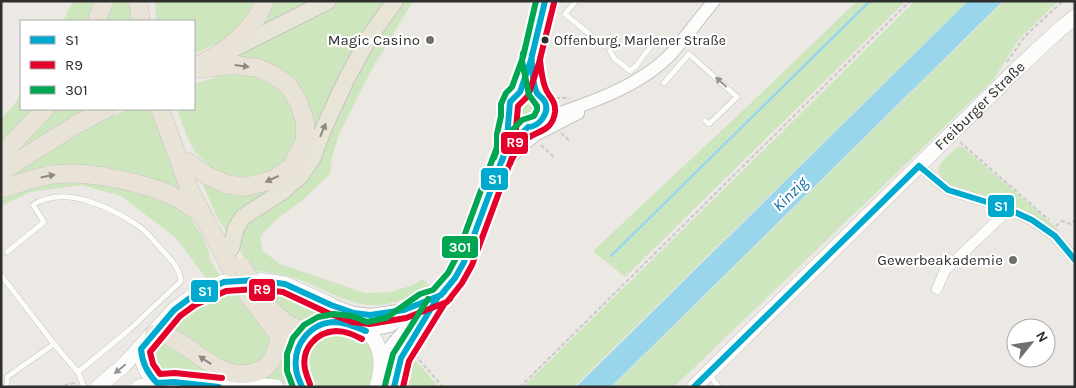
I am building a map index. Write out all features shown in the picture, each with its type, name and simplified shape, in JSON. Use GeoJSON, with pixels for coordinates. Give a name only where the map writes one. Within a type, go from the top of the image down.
{"type":"FeatureCollection","features":[{"type":"Feature","properties":{"kind":"highway"},"geometry":{"type":"LineString","coordinates":[[97,20],[104,1]]}},
{"type":"Feature","properties":{"kind":"highway"},"geometry":{"type":"LineString","coordinates":[[138,1],[141,20]]}},
{"type":"Feature","properties":{"kind":"highway"},"geometry":{"type":"LineString","coordinates":[[148,1],[150,20]]}},
{"type":"Feature","properties":{"kind":"highway"},"geometry":{"type":"LineString","coordinates":[[195,68],[214,58],[240,36],[260,12],[265,1]]}},
{"type":"Feature","properties":{"kind":"highway"},"geometry":{"type":"LineString","coordinates":[[188,162],[208,176],[226,184],[244,187],[272,180],[292,166],[305,140],[305,121],[298,101],[288,85],[272,74],[258,68],[235,65],[195,68]]}},
{"type":"Feature","properties":{"kind":"highway"},"geometry":{"type":"LineString","coordinates":[[1,156],[44,110]]}},
{"type":"Feature","properties":{"kind":"highway"},"geometry":{"type":"LineString","coordinates":[[1,172],[104,110]]}},
{"type":"Feature","properties":{"kind":"highway"},"geometry":{"type":"LineString","coordinates":[[166,113],[208,207],[231,248],[236,268]]}},
{"type":"Feature","properties":{"kind":"highway"},"geometry":{"type":"LineString","coordinates":[[166,113],[179,163],[200,213],[294,355]]}},
{"type":"Feature","properties":{"kind":"highway"},"geometry":{"type":"LineString","coordinates":[[1,189],[57,174],[84,173],[117,179],[164,192],[178,198],[200,213]]}},
{"type":"Feature","properties":{"kind":"highway"},"geometry":{"type":"LineString","coordinates":[[252,292],[280,320],[291,327],[311,331]]}},
{"type":"Feature","properties":{"kind":"highway"},"geometry":{"type":"LineString","coordinates":[[154,334],[165,334],[217,368],[243,375],[266,368],[273,361],[280,336]]}},
{"type":"Feature","properties":{"kind":"main road"},"geometry":{"type":"LineString","coordinates":[[214,58],[328,1]]}},
{"type":"Feature","properties":{"kind":"main road"},"geometry":{"type":"LineString","coordinates":[[231,248],[236,228],[243,216],[283,191],[301,175],[309,163],[346,80],[370,36],[394,1]]}},
{"type":"Feature","properties":{"kind":"main road","name":"Freiburger Straße"},"geometry":{"type":"LineString","coordinates":[[694,387],[951,134],[1047,41],[1075,17]]}},
{"type":"Feature","properties":{"kind":"main road"},"geometry":{"type":"LineString","coordinates":[[98,387],[140,349],[174,310],[190,298],[224,282],[256,280],[277,283],[307,293],[331,305],[344,322]]}},
{"type":"Feature","properties":{"kind":"main road"},"geometry":{"type":"LineString","coordinates":[[302,387],[296,370],[294,355],[300,343],[311,331],[326,323],[344,322],[356,325],[366,331],[373,339],[381,358],[382,368],[377,387]]}},
{"type":"Feature","properties":{"kind":"main road"},"geometry":{"type":"LineString","coordinates":[[140,349],[143,366],[148,375],[157,383]]}},
{"type":"Feature","properties":{"kind":"main road"},"geometry":{"type":"LineString","coordinates":[[139,387],[174,382],[217,386],[235,383],[276,387]]}},
{"type":"Feature","properties":{"kind":"street"},"geometry":{"type":"LineString","coordinates":[[394,387],[401,358],[435,293],[455,278],[464,262],[499,168],[500,150],[506,136],[506,117],[510,102],[530,60],[545,1]]}},
{"type":"Feature","properties":{"kind":"street"},"geometry":{"type":"LineString","coordinates":[[500,150],[528,127],[537,125],[543,119],[613,93],[648,73],[669,55],[714,1]]}},
{"type":"Feature","properties":{"kind":"street"},"geometry":{"type":"LineString","coordinates":[[530,60],[546,111],[543,119]]}},
{"type":"Feature","properties":{"kind":"street"},"geometry":{"type":"LineString","coordinates":[[516,91],[525,90],[558,104],[590,101]]}},
{"type":"Feature","properties":{"kind":"street"},"geometry":{"type":"LineString","coordinates":[[499,168],[525,142],[577,114],[590,101]]}},
{"type":"Feature","properties":{"kind":"street"},"geometry":{"type":"LineString","coordinates":[[506,117],[517,124],[528,127]]}},
{"type":"Feature","properties":{"kind":"street"},"geometry":{"type":"LineString","coordinates":[[919,166],[948,190],[1006,208],[1032,220],[1055,236],[1075,260]]}},
{"type":"Feature","properties":{"kind":"street"},"geometry":{"type":"LineString","coordinates":[[938,289],[946,270],[1003,215],[1006,208]]}},
{"type":"Feature","properties":{"kind":"street"},"geometry":{"type":"LineString","coordinates":[[331,305],[354,313],[370,315],[428,306]]}},
{"type":"Feature","properties":{"kind":"street"},"geometry":{"type":"LineString","coordinates":[[366,331],[390,326],[428,306]]}},
{"type":"Feature","properties":{"kind":"street"},"geometry":{"type":"LineString","coordinates":[[381,358],[428,306]]}},
{"type":"Feature","properties":{"kind":"lane"},"geometry":{"type":"LineString","coordinates":[[576,1],[565,14],[604,46]]}},
{"type":"Feature","properties":{"kind":"lane"},"geometry":{"type":"LineString","coordinates":[[610,51],[614,58],[630,71],[654,42]]}},
{"type":"Feature","properties":{"kind":"lane"},"geometry":{"type":"LineString","coordinates":[[664,83],[689,54],[737,97],[709,124],[705,122]]}},
{"type":"Feature","properties":{"kind":"lane"},"geometry":{"type":"LineString","coordinates":[[7,252],[44,222],[33,205],[48,199],[76,198],[92,202],[140,227],[150,235],[179,269],[181,281],[129,330],[78,372]]}},
{"type":"Feature","properties":{"kind":"lane"},"geometry":{"type":"LineString","coordinates":[[1,275],[78,372],[83,384]]}},
{"type":"Feature","properties":{"kind":"lane"},"geometry":{"type":"LineString","coordinates":[[7,387],[7,377],[54,344]]}},
{"type":"Feature","properties":{"kind":"lane"},"geometry":{"type":"LineString","coordinates":[[708,374],[719,387]]}},
{"type":"Feature","properties":{"kind":"path"},"geometry":{"type":"LineString","coordinates":[[520,387],[910,1]]}},
{"type":"Feature","properties":{"kind":"path"},"geometry":{"type":"LineString","coordinates":[[1004,66],[1025,36],[1063,1]]}},
{"type":"Feature","properties":{"kind":"path"},"geometry":{"type":"LineString","coordinates":[[506,117],[500,111],[506,94],[516,91]]}},
{"type":"Feature","properties":{"kind":"path"},"geometry":{"type":"LineString","coordinates":[[542,96],[556,98],[558,104]]}},
{"type":"Feature","properties":{"kind":"path"},"geometry":{"type":"LineString","coordinates":[[558,129],[570,141]]}},
{"type":"Feature","properties":{"kind":"path"},"geometry":{"type":"LineString","coordinates":[[951,134],[1049,219]]}},
{"type":"Feature","properties":{"kind":"path"},"geometry":{"type":"LineString","coordinates":[[536,141],[554,157]]}},
{"type":"Feature","properties":{"kind":"path"},"geometry":{"type":"LineString","coordinates":[[435,293],[451,262],[500,150]]}},
{"type":"Feature","properties":{"kind":"path"},"geometry":{"type":"LineString","coordinates":[[1056,226],[1062,221],[1070,224],[1075,220]]}},
{"type":"Feature","properties":{"kind":"path"},"geometry":{"type":"LineString","coordinates":[[412,351],[444,387]]}},
{"type":"Feature","properties":{"kind":"path"},"geometry":{"type":"LineString","coordinates":[[58,387],[83,384]]}},
{"type":"Feature","properties":{"kind":"green space"},"geometry":{"type":"Polygon","coordinates":[[[73,1],[95,1],[88,20],[64,20],[73,1]]]}},
{"type":"Feature","properties":{"kind":"green space"},"geometry":{"type":"Polygon","coordinates":[[[112,1],[131,1],[133,20],[104,20],[112,1]]]}},
{"type":"Feature","properties":{"kind":"green space"},"geometry":{"type":"Polygon","coordinates":[[[155,1],[261,1],[241,27],[218,43],[195,54],[195,20],[156,20],[155,1]]]}},
{"type":"Feature","properties":{"kind":"green space"},"geometry":{"type":"Polygon","coordinates":[[[269,1],[315,1],[248,35],[269,1]]]}},
{"type":"Feature","properties":{"kind":"green space"},"geometry":{"type":"Polygon","coordinates":[[[339,1],[387,1],[303,163],[229,236],[218,219],[203,185],[226,190],[295,168],[304,96],[223,62],[339,1]]]}},
{"type":"Feature","properties":{"kind":"green space"},"geometry":{"type":"Polygon","coordinates":[[[402,1],[413,1],[371,71],[340,132],[332,157],[330,174],[303,200],[277,219],[263,233],[260,239],[263,251],[280,264],[365,293],[391,292],[413,285],[423,279],[430,286],[403,300],[373,305],[346,300],[294,278],[250,270],[237,243],[244,222],[273,202],[359,69],[388,18],[402,1]]]}},
{"type":"Feature","properties":{"kind":"green space"},"geometry":{"type":"Polygon","coordinates":[[[857,1],[906,1],[625,277],[593,251],[752,102],[857,1]]]}},
{"type":"Feature","properties":{"kind":"green space"},"geometry":{"type":"Polygon","coordinates":[[[915,1],[968,1],[574,387],[523,387],[915,1]]]}},
{"type":"Feature","properties":{"kind":"green space"},"geometry":{"type":"Polygon","coordinates":[[[1004,1],[1059,1],[1020,38],[993,80],[674,387],[612,387],[1004,1]]]}},
{"type":"Feature","properties":{"kind":"green space"},"geometry":{"type":"Polygon","coordinates":[[[231,72],[253,73],[271,80],[292,102],[300,134],[289,161],[260,180],[230,178],[214,170],[196,153],[188,139],[177,110],[195,110],[195,84],[231,72]]]}},
{"type":"Feature","properties":{"kind":"green space"},"geometry":{"type":"Polygon","coordinates":[[[527,95],[537,99],[541,109],[537,119],[527,123],[517,119],[513,109],[517,99],[527,95]]]}},
{"type":"Feature","properties":{"kind":"green space"},"geometry":{"type":"Polygon","coordinates":[[[20,96],[20,110],[35,110],[1,144],[1,119],[20,96]]]}},
{"type":"Feature","properties":{"kind":"green space"},"geometry":{"type":"Polygon","coordinates":[[[54,110],[86,110],[1,162],[54,110]]]}},
{"type":"Feature","properties":{"kind":"green space"},"geometry":{"type":"Polygon","coordinates":[[[126,110],[152,110],[190,204],[140,180],[1,184],[1,178],[75,133],[126,110]]]}},
{"type":"Feature","properties":{"kind":"green space"},"geometry":{"type":"Polygon","coordinates":[[[958,146],[963,147],[1059,230],[1057,233],[1033,215],[949,184],[943,179],[938,171],[941,163],[958,146]]]}},
{"type":"Feature","properties":{"kind":"green space"},"geometry":{"type":"Polygon","coordinates":[[[52,180],[85,180],[157,194],[189,215],[203,237],[209,252],[209,258],[220,276],[206,278],[176,238],[121,196],[81,185],[31,192],[1,206],[1,197],[52,180]]]}},
{"type":"Feature","properties":{"kind":"green space"},"geometry":{"type":"Polygon","coordinates":[[[262,286],[295,294],[332,314],[311,323],[303,323],[275,306],[262,286]]]}},
{"type":"Feature","properties":{"kind":"green space"},"geometry":{"type":"Polygon","coordinates":[[[232,288],[264,325],[271,338],[268,361],[234,368],[163,328],[194,302],[213,293],[232,288]]]}},
{"type":"Feature","properties":{"kind":"green space"},"geometry":{"type":"Polygon","coordinates":[[[334,329],[353,332],[361,336],[368,343],[375,361],[370,387],[311,387],[303,366],[304,344],[317,334],[334,329]]]}},
{"type":"Feature","properties":{"kind":"green space"},"geometry":{"type":"Polygon","coordinates":[[[161,338],[231,377],[282,349],[293,384],[191,379],[156,374],[146,351],[149,344],[161,338]]]}},
{"type":"Feature","properties":{"kind":"green space"},"geometry":{"type":"Polygon","coordinates":[[[398,343],[402,347],[391,387],[384,387],[390,359],[398,343]]]}},
{"type":"Feature","properties":{"kind":"green space"},"geometry":{"type":"Polygon","coordinates":[[[409,353],[439,387],[397,387],[409,353]]]}},
{"type":"Feature","properties":{"kind":"water","name":"Kinzig"},"geometry":{"type":"Polygon","coordinates":[[[968,1],[1003,1],[611,387],[576,387],[968,1]]]}},
{"type":"Feature","properties":{"kind":"waterway"},"geometry":{"type":"LineString","coordinates":[[611,256],[870,1]]}},
{"type":"Feature","properties":{"kind":"transit line","name":"301"},"geometry":{"type":"LineString","coordinates":[[293,387],[287,371],[287,354],[293,338],[304,325],[318,317],[334,314],[352,316],[367,322],[386,318],[420,294],[433,290],[448,273],[456,258],[497,147],[501,104],[506,93],[512,87],[523,57],[536,1]]}},
{"type":"Feature","properties":{"kind":"transit line","name":"S1"},"geometry":{"type":"LineString","coordinates":[[219,387],[174,382],[157,383],[146,367],[141,349],[174,310],[190,298],[224,282],[256,280],[285,284],[331,305],[354,313],[370,315],[404,310],[441,295],[455,278],[464,262],[506,149],[510,102],[520,92],[531,60],[545,1]]}},
{"type":"Feature","properties":{"kind":"transit line","name":"R9"},"geometry":{"type":"LineString","coordinates":[[222,378],[175,373],[160,374],[153,364],[150,352],[180,316],[195,305],[226,291],[256,289],[283,292],[352,322],[370,324],[406,318],[447,302],[462,283],[472,265],[514,152],[518,106],[528,96],[539,63],[554,3]]}},
{"type":"Feature","properties":{"kind":"transit line","name":"301"},"geometry":{"type":"LineString","coordinates":[[494,158],[500,143],[522,120],[534,116],[537,110],[537,106],[529,95],[522,61],[523,53]]}},
{"type":"Feature","properties":{"kind":"transit line","name":"S1"},"geometry":{"type":"LineString","coordinates":[[502,161],[506,149],[528,127],[536,125],[545,115],[545,102],[537,93],[534,85],[532,54]]}},
{"type":"Feature","properties":{"kind":"transit line","name":"R9"},"geometry":{"type":"LineString","coordinates":[[510,164],[516,152],[525,141],[547,128],[554,117],[554,104],[546,90],[542,77],[541,55]]}},
{"type":"Feature","properties":{"kind":"transit line","name":"S1"},"geometry":{"type":"LineString","coordinates":[[919,166],[948,190],[1006,208],[1032,220],[1055,236],[1075,260]]}},
{"type":"Feature","properties":{"kind":"transit line","name":"S1"},"geometry":{"type":"LineString","coordinates":[[694,387],[919,166]]}},
{"type":"Feature","properties":{"kind":"transit line","name":"S1"},"geometry":{"type":"LineString","coordinates":[[394,387],[401,358],[438,297],[444,292]]}},
{"type":"Feature","properties":{"kind":"transit line","name":"301"},"geometry":{"type":"LineString","coordinates":[[385,385],[393,354],[428,299]]}},
{"type":"Feature","properties":{"kind":"transit line","name":"R9"},"geometry":{"type":"LineString","coordinates":[[403,387],[409,361],[445,303],[450,299]]}},
{"type":"Feature","properties":{"kind":"transit line","name":"S1"},"geometry":{"type":"LineString","coordinates":[[302,387],[297,373],[297,351],[312,330],[327,323],[336,322],[348,324],[366,331]]}},
{"type":"Feature","properties":{"kind":"transit line","name":"R9"},"geometry":{"type":"LineString","coordinates":[[310,384],[304,362],[308,348],[316,338],[336,331],[347,332],[362,339]]}},
{"type":"Feature","properties":{"kind":"place","name":"Magic Casino"},"geometry":{"type":"Point","coordinates":[430,40]}},
{"type":"Feature","properties":{"kind":"place","name":"Offenburg, Marlener Straße"},"geometry":{"type":"Point","coordinates":[545,40]}},
{"type":"Feature","properties":{"kind":"place","name":"Gewerbeakademie"},"geometry":{"type":"Point","coordinates":[1013,260]}}]}
